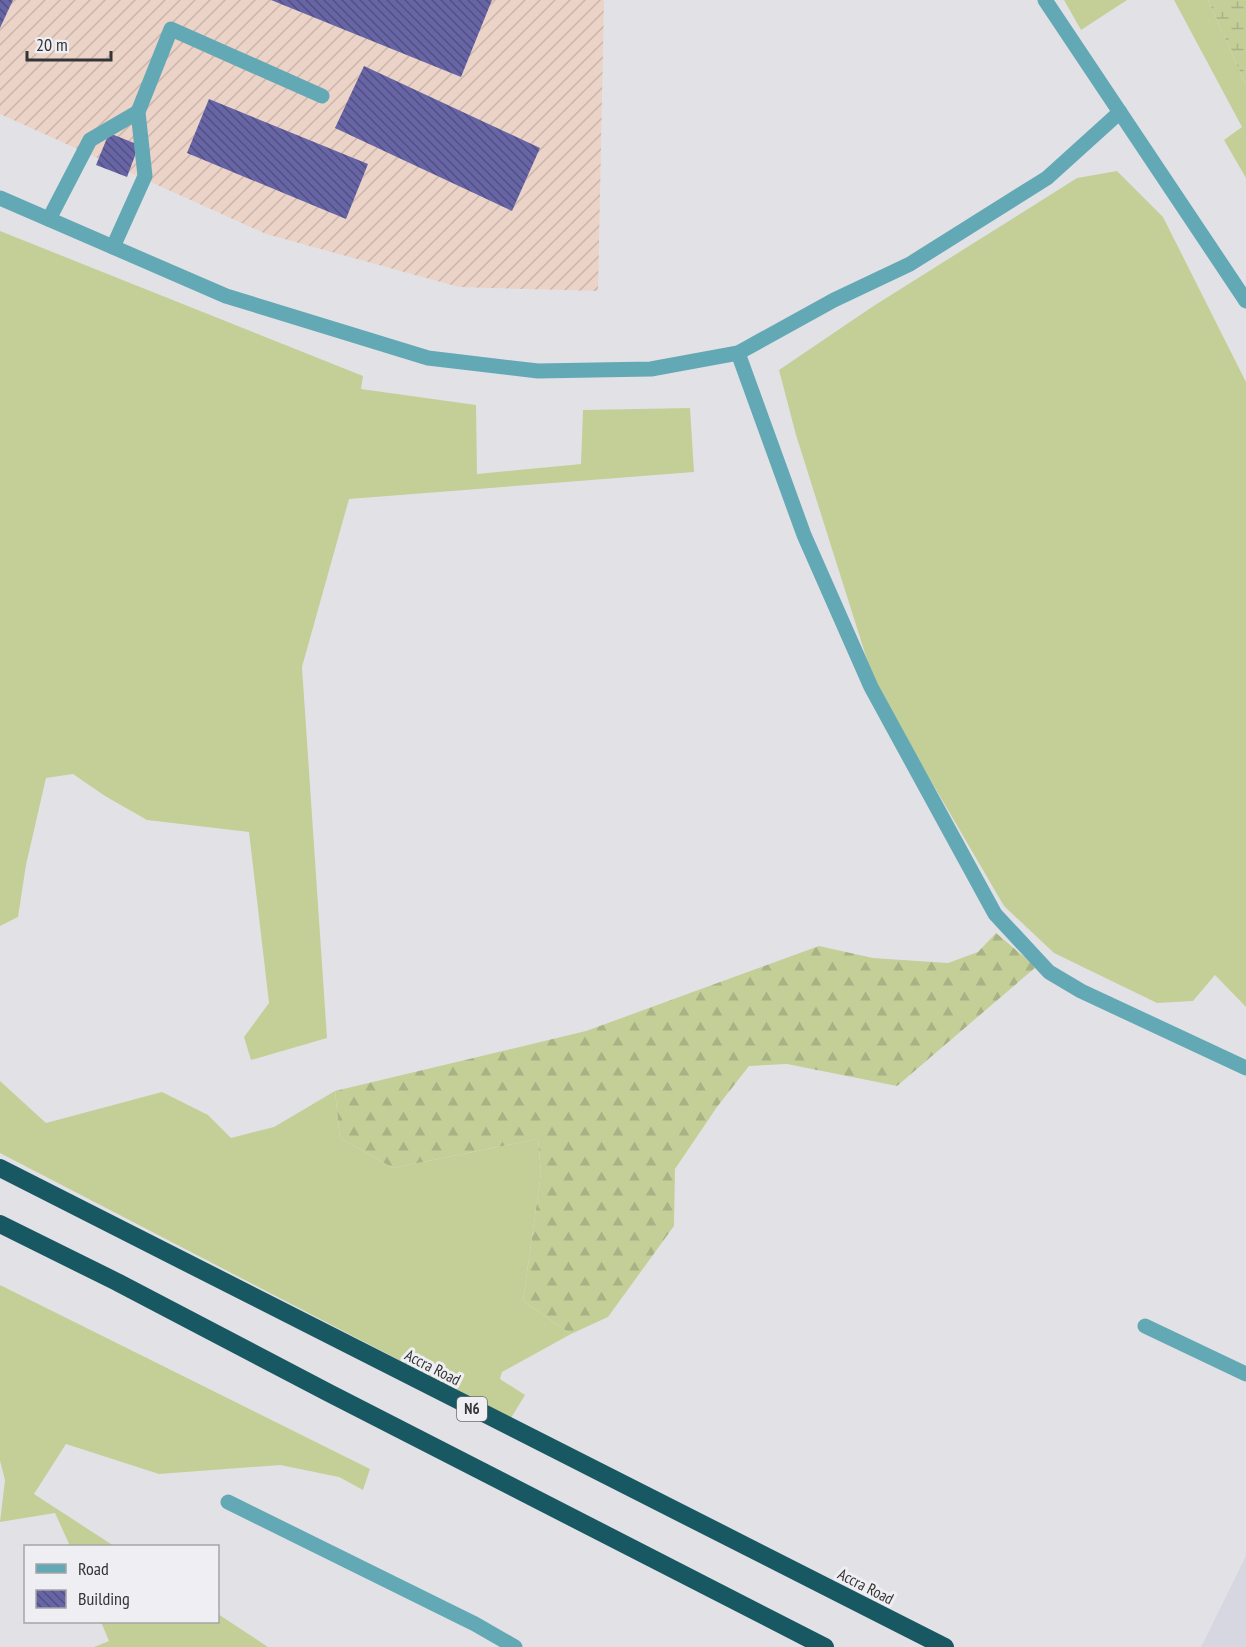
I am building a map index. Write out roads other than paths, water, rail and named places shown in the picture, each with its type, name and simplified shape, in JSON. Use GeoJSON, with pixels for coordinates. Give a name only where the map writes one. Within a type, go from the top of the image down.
{"type":"FeatureCollection","features":[{"type":"Feature","properties":{"kind":"highway","name":"Accra Road"},"geometry":{"type":"LineString","coordinates":[[0,1168],[945,1647]]}},
{"type":"Feature","properties":{"kind":"highway"},"geometry":{"type":"LineString","coordinates":[[0,1224],[825,1647]]}},
{"type":"Feature","properties":{"kind":"street"},"geometry":{"type":"LineString","coordinates":[[1045,0],[1246,301]]}},
{"type":"Feature","properties":{"kind":"street"},"geometry":{"type":"LineString","coordinates":[[113,247],[145,176],[138,112],[171,29],[322,96]]}},
{"type":"Feature","properties":{"kind":"street"},"geometry":{"type":"LineString","coordinates":[[49,219],[90,140],[138,112]]}},
{"type":"Feature","properties":{"kind":"street"},"geometry":{"type":"LineString","coordinates":[[0,198],[226,296],[428,358],[538,371],[651,369],[738,353],[834,300],[910,264],[1047,178],[1120,112]]}},
{"type":"Feature","properties":{"kind":"street"},"geometry":{"type":"LineString","coordinates":[[738,353],[804,534],[871,687],[995,914],[1049,972],[1081,990],[1246,1068]]}},
{"type":"Feature","properties":{"kind":"street"},"geometry":{"type":"LineString","coordinates":[[1145,1326],[1246,1374]]}},
{"type":"Feature","properties":{"kind":"street"},"geometry":{"type":"LineString","coordinates":[[228,1502],[475,1624],[515,1647]]}}]}
